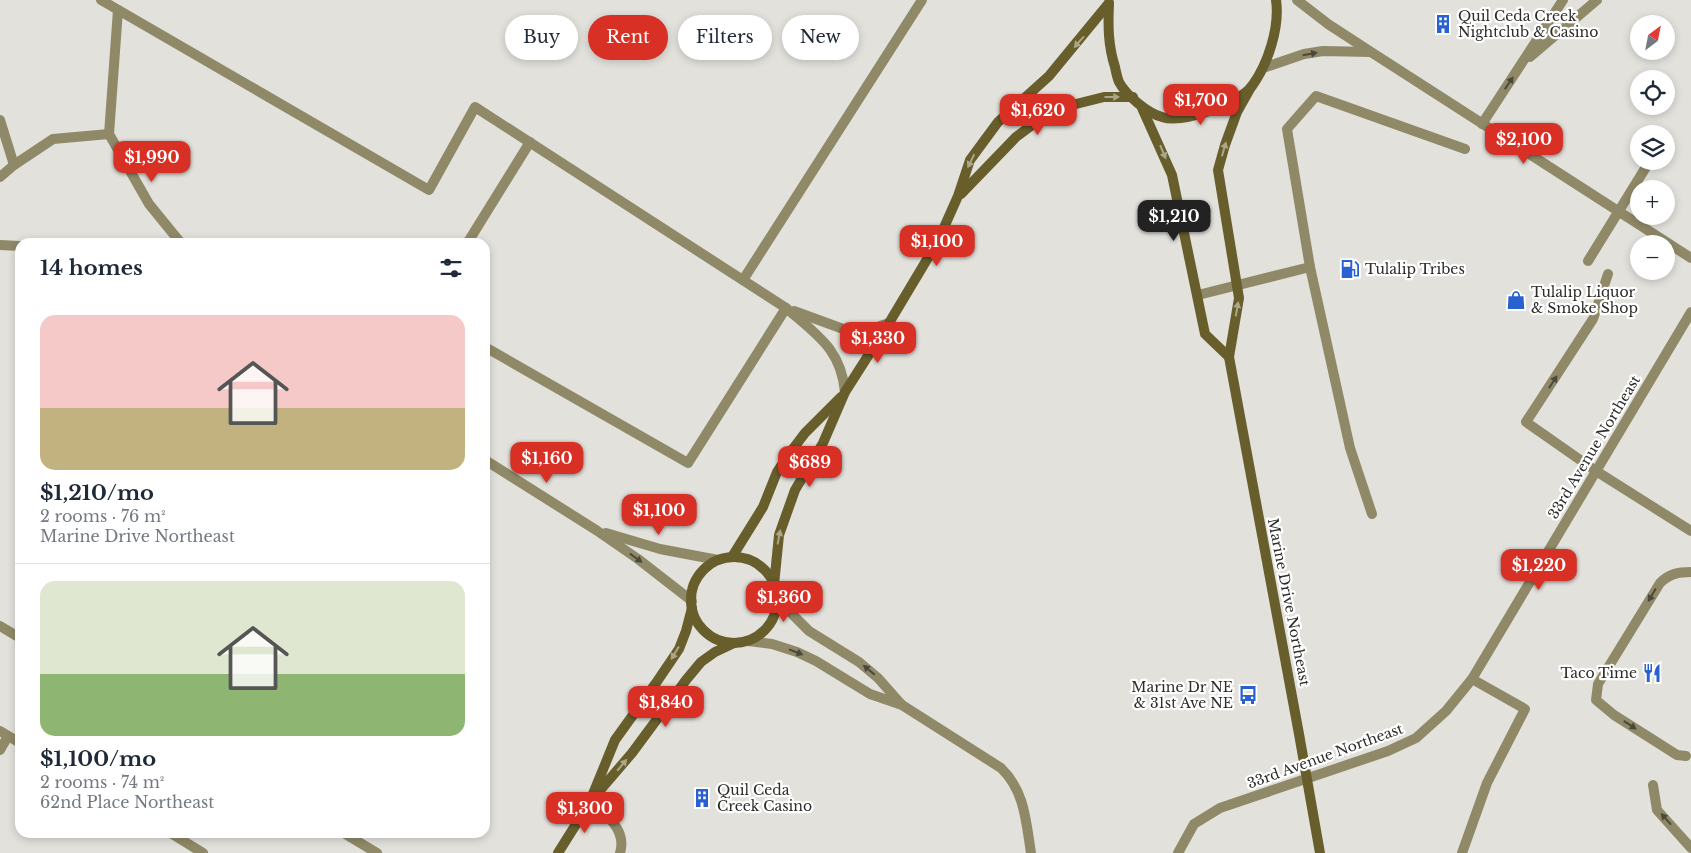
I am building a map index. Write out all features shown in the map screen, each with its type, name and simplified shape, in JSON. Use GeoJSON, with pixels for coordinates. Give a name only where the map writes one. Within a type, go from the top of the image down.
{"type":"FeatureCollection","features":[{"type":"Feature","properties":{"kind":"street"},"geometry":{"type":"LineString","coordinates":[[101,0],[429,190],[475,107],[786,308],[818,336],[836,356],[844,374],[845,392],[805,433],[788,454],[777,472],[763,507],[732,557]]}},
{"type":"Feature","properties":{"kind":"street"},"geometry":{"type":"LineString","coordinates":[[742,280],[922,0]]}},
{"type":"Feature","properties":{"kind":"street","name":"Marine Drive Northeast"},"geometry":{"type":"LineString","coordinates":[[1276,0],[1277,9],[1272,46],[1263,68],[1237,112],[1218,170],[1239,298],[1229,357],[1320,853]]}},
{"type":"Feature","properties":{"kind":"street"},"geometry":{"type":"LineString","coordinates":[[1297,0],[1328,24],[1691,258]]}},
{"type":"Feature","properties":{"kind":"street"},"geometry":{"type":"LineString","coordinates":[[1482,124],[1563,0]]}},
{"type":"Feature","properties":{"kind":"street"},"geometry":{"type":"LineString","coordinates":[[1522,64],[1597,0]]}},
{"type":"Feature","properties":{"kind":"street"},"geometry":{"type":"LineString","coordinates":[[1108,1],[1107,29],[1111,55],[1119,82],[1142,108],[1172,175],[1205,334],[1229,357]]}},
{"type":"Feature","properties":{"kind":"street"},"geometry":{"type":"LineString","coordinates":[[774,585],[779,536],[787,509],[804,472],[823,443],[845,392],[938,241],[958,196],[970,160],[998,122],[1049,76],[1108,1]]}},
{"type":"Feature","properties":{"kind":"street"},"geometry":{"type":"LineString","coordinates":[[118,10],[109,134],[149,204],[177,238]]}},
{"type":"Feature","properties":{"kind":"street"},"geometry":{"type":"LineString","coordinates":[[1263,68],[1304,54],[1323,51],[1371,52]]}},
{"type":"Feature","properties":{"kind":"street"},"geometry":{"type":"LineString","coordinates":[[1142,108],[1163,118],[1189,117],[1238,98],[1252,86]]}},
{"type":"Feature","properties":{"kind":"street"},"geometry":{"type":"LineString","coordinates":[[1372,514],[1350,448],[1310,266],[1287,128],[1316,96],[1465,149]]}},
{"type":"Feature","properties":{"kind":"street"},"geometry":{"type":"LineString","coordinates":[[958,196],[1016,137],[1039,120],[1064,107],[1104,97],[1133,97]]}},
{"type":"Feature","properties":{"kind":"street"},"geometry":{"type":"LineString","coordinates":[[0,120],[14,165]]}},
{"type":"Feature","properties":{"kind":"street"},"geometry":{"type":"LineString","coordinates":[[0,177],[14,165],[53,139],[109,134]]}},
{"type":"Feature","properties":{"kind":"street"},"geometry":{"type":"LineString","coordinates":[[470,238],[530,142]]}},
{"type":"Feature","properties":{"kind":"street"},"geometry":{"type":"LineString","coordinates":[[1588,261],[1644,170]]}},
{"type":"Feature","properties":{"kind":"street"},"geometry":{"type":"LineString","coordinates":[[0,245],[15,246]]}},
{"type":"Feature","properties":{"kind":"street"},"geometry":{"type":"LineString","coordinates":[[1198,295],[1310,266]]}},
{"type":"Feature","properties":{"kind":"street"},"geometry":{"type":"LineString","coordinates":[[1608,274],[1593,319],[1526,422],[1596,471],[1691,531]]}},
{"type":"Feature","properties":{"kind":"street"},"geometry":{"type":"LineString","coordinates":[[786,308],[846,330],[866,331],[889,323]]}},
{"type":"Feature","properties":{"kind":"street"},"geometry":{"type":"LineString","coordinates":[[490,350],[688,463],[786,308]]}},
{"type":"Feature","properties":{"kind":"street","name":"33rd Avenue Northeast"},"geometry":{"type":"LineString","coordinates":[[1178,853],[1194,824],[1220,808],[1388,751],[1416,738],[1446,711],[1472,679],[1691,312]]}},
{"type":"Feature","properties":{"kind":"street"},"geometry":{"type":"LineString","coordinates":[[490,463],[596,530],[638,559],[692,604]]}},
{"type":"Feature","properties":{"kind":"street"},"geometry":{"type":"LineString","coordinates":[[596,530],[660,549],[718,560]]}},
{"type":"Feature","properties":{"kind":"street"},"geometry":{"type":"LineString","coordinates":[[748,641],[760,634],[770,624],[775,612],[777,599],[774,585],[768,573],[757,564],[745,559],[732,557],[718,560],[706,568],[696,579],[691,593],[697,622],[706,633],[719,641],[734,643],[748,641],[772,644],[797,652],[816,661],[870,694],[902,705],[1001,768],[1010,777],[1018,790],[1031,853]]}},
{"type":"Feature","properties":{"kind":"street"},"geometry":{"type":"LineString","coordinates":[[1686,756],[1677,755],[1608,711],[1596,700],[1596,692],[1598,684],[1660,583],[1668,576],[1681,572],[1691,572]]}},
{"type":"Feature","properties":{"kind":"street"},"geometry":{"type":"LineString","coordinates":[[777,599],[809,631],[859,662],[878,678],[902,705]]}},
{"type":"Feature","properties":{"kind":"street"},"geometry":{"type":"LineString","coordinates":[[590,802],[615,740],[679,648],[686,631],[692,604]]}},
{"type":"Feature","properties":{"kind":"street"},"geometry":{"type":"LineString","coordinates":[[0,626],[15,635]]}},
{"type":"Feature","properties":{"kind":"street"},"geometry":{"type":"LineString","coordinates":[[558,853],[590,802],[632,753],[701,662],[715,652],[734,643]]}},
{"type":"Feature","properties":{"kind":"street"},"geometry":{"type":"LineString","coordinates":[[1462,853],[1487,783],[1525,709],[1472,679]]}},
{"type":"Feature","properties":{"kind":"street"},"geometry":{"type":"LineString","coordinates":[[0,750],[4,734],[15,740]]}},
{"type":"Feature","properties":{"kind":"street"},"geometry":{"type":"LineString","coordinates":[[1653,785],[1657,810],[1691,848]]}},
{"type":"Feature","properties":{"kind":"street"},"geometry":{"type":"LineString","coordinates":[[590,802],[612,821],[622,837],[620,853]]}},
{"type":"Feature","properties":{"kind":"street"},"geometry":{"type":"LineString","coordinates":[[179,838],[203,853]]}},
{"type":"Feature","properties":{"kind":"street"},"geometry":{"type":"LineString","coordinates":[[352,838],[377,853]]}},
{"type":"Feature","properties":{"kind":"place","name":"Quil Ceda Creek Nightclub & Casino"},"geometry":{"type":"Point","coordinates":[1443,24]}},
{"type":"Feature","properties":{"kind":"place","name":"Tulalip Tribes"},"geometry":{"type":"Point","coordinates":[1350,269]}},
{"type":"Feature","properties":{"kind":"place","name":"Tulalip Liquor & Smoke Shop"},"geometry":{"type":"Point","coordinates":[1516,300]}},
{"type":"Feature","properties":{"kind":"place","name":"Taco Time"},"geometry":{"type":"Point","coordinates":[1652,673]}},
{"type":"Feature","properties":{"kind":"place","name":"Marine Dr NE & 31st Ave NE"},"geometry":{"type":"Point","coordinates":[1248,695]}},
{"type":"Feature","properties":{"kind":"place","name":"Quil Ceda Creek Casino"},"geometry":{"type":"Point","coordinates":[702,798]}}]}
